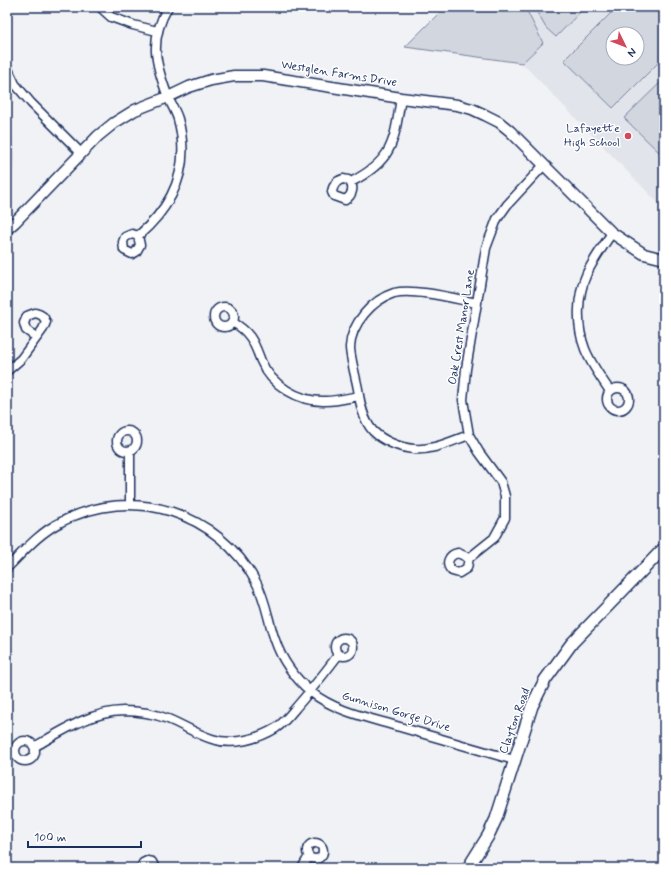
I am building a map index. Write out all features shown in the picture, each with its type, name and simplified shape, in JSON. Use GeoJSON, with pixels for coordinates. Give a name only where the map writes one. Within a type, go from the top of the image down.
{"type":"FeatureCollection","features":[{"type":"Feature","properties":{"kind":"main road","name":"Clayton Road"},"geometry":{"type":"LineString","coordinates":[[468,868],[488,836],[496,819],[532,706],[554,665],[572,643],[664,548]]}},
{"type":"Feature","properties":{"kind":"street"},"geometry":{"type":"LineString","coordinates":[[100,7],[111,17],[133,25],[157,31]]}},
{"type":"Feature","properties":{"kind":"street"},"geometry":{"type":"LineString","coordinates":[[138,236],[155,220],[173,194],[179,177],[182,159],[178,119],[157,67],[157,31],[162,17],[168,7]]}},
{"type":"Feature","properties":{"kind":"street"},"geometry":{"type":"LineString","coordinates":[[7,67],[15,84],[31,103],[81,153]]}},
{"type":"Feature","properties":{"kind":"street","name":"Westglen Farms Drive"},"geometry":{"type":"LineString","coordinates":[[7,228],[15,222],[98,136],[114,123],[135,110],[189,87],[211,80],[234,76],[256,76],[458,105],[472,109],[499,122],[612,233],[644,254],[664,259]]}},
{"type":"Feature","properties":{"kind":"street"},"geometry":{"type":"LineString","coordinates":[[351,182],[381,162],[390,150],[395,135],[401,98]]}},
{"type":"Feature","properties":{"kind":"street","name":"Oak Crest Manor Lane"},"geometry":{"type":"LineString","coordinates":[[469,558],[494,538],[505,518],[506,511],[505,496],[501,482],[478,452],[469,435],[463,400],[466,369],[486,248],[498,219],[507,205],[544,165]]}},
{"type":"Feature","properties":{"kind":"street"},"geometry":{"type":"LineString","coordinates":[[610,391],[597,372],[585,347],[579,316],[581,294],[587,273],[612,233]]}},
{"type":"Feature","properties":{"kind":"street"},"geometry":{"type":"LineString","coordinates":[[469,435],[429,449],[414,449],[402,447],[372,430],[368,424],[359,396],[350,347],[353,334],[360,320],[370,308],[381,299],[394,293],[411,291],[477,303]]}},
{"type":"Feature","properties":{"kind":"street"},"geometry":{"type":"LineString","coordinates":[[7,372],[21,359],[36,337],[43,330],[46,322],[42,315],[35,313],[27,316],[24,327],[36,337]]}},
{"type":"Feature","properties":{"kind":"street"},"geometry":{"type":"LineString","coordinates":[[232,322],[241,327],[247,333],[255,344],[262,362],[271,378],[283,388],[298,396],[311,400],[325,401],[359,396]]}},
{"type":"Feature","properties":{"kind":"street"},"geometry":{"type":"LineString","coordinates":[[130,451],[130,504]]}},
{"type":"Feature","properties":{"kind":"street","name":"Gunnison Gorge Drive"},"geometry":{"type":"LineString","coordinates":[[7,568],[39,536],[61,522],[98,508],[130,504],[166,510],[191,519],[207,528],[235,553],[249,569],[257,584],[268,613],[274,640],[280,653],[297,678],[310,691],[327,702],[354,714],[514,760]]}},
{"type":"Feature","properties":{"kind":"street"},"geometry":{"type":"LineString","coordinates":[[34,747],[80,722],[112,712],[123,711],[144,712],[160,716],[202,736],[220,741],[228,742],[262,735],[277,727],[287,719],[339,654]]}},
{"type":"Feature","properties":{"kind":"street"},"geometry":{"type":"LineString","coordinates":[[302,868],[309,856]]}},
{"type":"Feature","properties":{"kind":"street"},"geometry":{"type":"LineString","coordinates":[[141,868],[143,863],[147,861],[152,862],[155,868]]}},
{"type":"Feature","properties":{"kind":"shaded area"},"geometry":{"type":"Polygon","coordinates":[[[445,7],[525,7],[543,43],[522,63],[405,47],[445,7]]]}},
{"type":"Feature","properties":{"kind":"shaded area","name":"Lafayette High School"},"geometry":{"type":"Polygon","coordinates":[[[525,7],[664,7],[664,209],[522,63],[543,43],[525,7]]]}},
{"type":"Feature","properties":{"kind":"shaded area"},"geometry":{"type":"Polygon","coordinates":[[[534,7],[585,7],[556,37],[546,28],[534,7]]]}},
{"type":"Feature","properties":{"kind":"shaded area"},"geometry":{"type":"Polygon","coordinates":[[[617,7],[664,7],[664,57],[613,108],[564,60],[617,7]]]}},
{"type":"Feature","properties":{"kind":"shaded area"},"geometry":{"type":"Polygon","coordinates":[[[664,79],[664,157],[624,118],[664,79]]]}},
{"type":"Feature","properties":{"kind":"shaded area"},"geometry":{"type":"Polygon","coordinates":[[[7,123],[14,148],[13,169],[7,188],[7,123]]]}},
{"type":"Feature","properties":{"kind":"place","name":"Lafayette High School"},"geometry":{"type":"Point","coordinates":[628,136]}}]}
